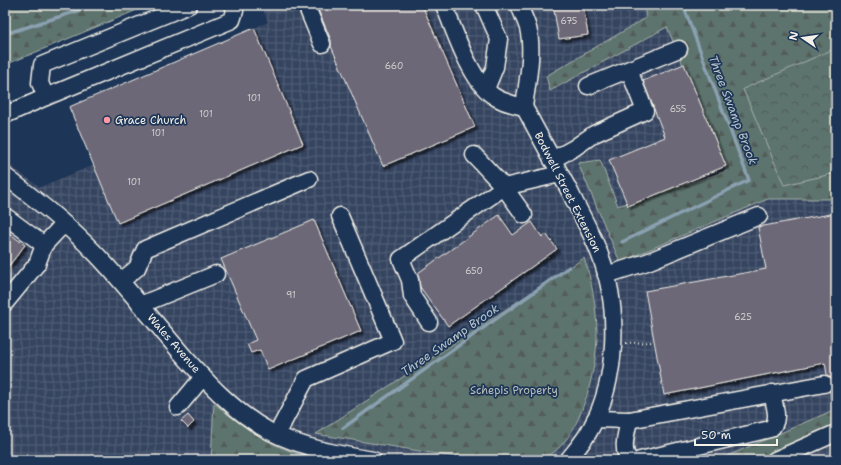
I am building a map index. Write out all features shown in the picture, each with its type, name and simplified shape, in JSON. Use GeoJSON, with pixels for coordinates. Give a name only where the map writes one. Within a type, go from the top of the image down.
{"type":"FeatureCollection","features":[{"type":"Feature","properties":{"kind":"street"},"geometry":{"type":"LineString","coordinates":[[46,97],[40,83],[42,65],[189,5]]}},
{"type":"Feature","properties":{"kind":"street"},"geometry":{"type":"LineString","coordinates":[[6,114],[232,20],[236,11],[233,5]]}},
{"type":"Feature","properties":{"kind":"street"},"geometry":{"type":"LineString","coordinates":[[306,5],[322,44]]}},
{"type":"Feature","properties":{"kind":"street"},"geometry":{"type":"LineString","coordinates":[[444,5],[473,71],[486,89],[492,95],[507,102],[524,107],[530,54],[530,39],[528,28],[519,5]]}},
{"type":"Feature","properties":{"kind":"street"},"geometry":{"type":"LineString","coordinates":[[484,5],[499,39],[495,68],[486,89]]}},
{"type":"Feature","properties":{"kind":"street"},"geometry":{"type":"LineString","coordinates":[[588,86],[679,49]]}},
{"type":"Feature","properties":{"kind":"street"},"geometry":{"type":"LineString","coordinates":[[429,322],[412,296],[410,280],[401,259],[504,187],[556,167],[574,148],[594,134],[645,111],[629,70]]}},
{"type":"Feature","properties":{"kind":"street","name":"Bodwell Street Extension"},"geometry":{"type":"LineString","coordinates":[[524,107],[588,228],[600,256],[606,275],[612,315],[613,344],[609,376],[602,402],[595,420],[582,442],[568,460]]}},
{"type":"Feature","properties":{"kind":"street"},"geometry":{"type":"LineString","coordinates":[[474,156],[504,187],[524,215]]}},
{"type":"Feature","properties":{"kind":"street","name":"Wales Avenue"},"geometry":{"type":"LineString","coordinates":[[5,176],[66,225],[98,256],[204,377],[223,397],[243,413],[260,425],[299,444],[316,449],[373,460]]}},
{"type":"Feature","properties":{"kind":"street"},"geometry":{"type":"LineString","coordinates":[[121,281],[137,268],[145,249],[309,179]]}},
{"type":"Feature","properties":{"kind":"street"},"geometry":{"type":"LineString","coordinates":[[5,216],[44,245]]}},
{"type":"Feature","properties":{"kind":"street"},"geometry":{"type":"LineString","coordinates":[[277,434],[306,379],[393,340],[340,216]]}},
{"type":"Feature","properties":{"kind":"street"},"geometry":{"type":"LineString","coordinates":[[606,275],[647,262],[759,216]]}},
{"type":"Feature","properties":{"kind":"street"},"geometry":{"type":"LineString","coordinates":[[5,304],[37,264],[44,245],[58,230],[66,225]]}},
{"type":"Feature","properties":{"kind":"street"},"geometry":{"type":"LineString","coordinates":[[140,305],[216,274]]}},
{"type":"Feature","properties":{"kind":"street"},"geometry":{"type":"LineString","coordinates":[[178,408],[204,377]]}},
{"type":"Feature","properties":{"kind":"street"},"geometry":{"type":"LineString","coordinates":[[595,420],[629,420],[824,384]]}},
{"type":"Feature","properties":{"kind":"street"},"geometry":{"type":"LineString","coordinates":[[640,460],[772,428],[776,418],[772,394]]}},
{"type":"Feature","properties":{"kind":"street"},"geometry":{"type":"LineString","coordinates":[[629,420],[624,450],[630,460]]}},
{"type":"Feature","properties":{"kind":"street"},"geometry":{"type":"LineString","coordinates":[[775,460],[836,433]]}},
{"type":"Feature","properties":{"kind":"path"},"geometry":{"type":"LineString","coordinates":[[613,344],[654,342]]}},
{"type":"Feature","properties":{"kind":"shaded area"},"geometry":{"type":"Polygon","coordinates":[[[261,5],[707,5],[836,173],[836,460],[542,460],[558,449],[572,432],[585,400],[591,378],[597,332],[593,289],[584,258],[317,434],[474,460],[322,460],[306,457],[273,444],[248,429],[214,403],[211,460],[5,460],[5,162],[40,187],[94,165],[69,107],[268,22],[261,5]]]}},
{"type":"Feature","properties":{"kind":"green space"},"geometry":{"type":"Polygon","coordinates":[[[5,5],[149,5],[5,65],[5,5]]]}},
{"type":"Feature","properties":{"kind":"green space"},"geometry":{"type":"Polygon","coordinates":[[[644,5],[836,5],[836,199],[768,199],[620,262],[578,163],[600,160],[618,206],[727,171],[667,27],[550,91],[546,76],[646,18],[644,5]]]}},
{"type":"Feature","properties":{"kind":"green space"},"geometry":{"type":"Polygon","coordinates":[[[836,48],[836,173],[784,185],[743,89],[836,48]]]}},
{"type":"Feature","properties":{"kind":"green space","name":"Schepis Property"},"geometry":{"type":"Polygon","coordinates":[[[584,258],[595,303],[597,343],[593,372],[579,418],[565,441],[549,456],[542,460],[474,460],[316,434],[584,258]]]}},
{"type":"Feature","properties":{"kind":"green space"},"geometry":{"type":"Polygon","coordinates":[[[214,403],[239,423],[264,439],[292,452],[322,460],[211,460],[214,403]]]}},
{"type":"Feature","properties":{"kind":"green space"},"geometry":{"type":"Polygon","coordinates":[[[836,409],[836,435],[773,460],[718,460],[836,409]]]}},
{"type":"Feature","properties":{"kind":"building"},"geometry":{"type":"Polygon","coordinates":[[[316,5],[422,5],[475,127],[383,166],[331,46],[331,40],[316,5]]]}},
{"type":"Feature","properties":{"kind":"building"},"geometry":{"type":"Polygon","coordinates":[[[553,5],[583,5],[588,35],[559,39],[553,5]]]}},
{"type":"Feature","properties":{"kind":"building"},"geometry":{"type":"Polygon","coordinates":[[[254,28],[303,144],[118,223],[69,107],[254,28]]]}},
{"type":"Feature","properties":{"kind":"building"},"geometry":{"type":"Polygon","coordinates":[[[684,64],[726,166],[628,206],[609,160],[665,137],[643,81],[684,64]]]}},
{"type":"Feature","properties":{"kind":"building"},"geometry":{"type":"Polygon","coordinates":[[[836,213],[836,398],[831,399],[830,391],[833,388],[833,383],[831,378],[827,375],[825,363],[664,395],[645,291],[766,269],[758,227],[836,213]]]}},
{"type":"Feature","properties":{"kind":"building"},"geometry":{"type":"Polygon","coordinates":[[[499,215],[513,235],[532,222],[542,237],[546,234],[557,249],[448,326],[420,287],[418,273],[499,215]]]}},
{"type":"Feature","properties":{"kind":"building"},"geometry":{"type":"Polygon","coordinates":[[[314,220],[361,331],[268,370],[260,350],[251,353],[247,344],[256,340],[221,259],[314,220]]]}},
{"type":"Feature","properties":{"kind":"building"},"geometry":{"type":"Polygon","coordinates":[[[5,230],[25,245],[5,271],[5,230]]]}},
{"type":"Feature","properties":{"kind":"building"},"geometry":{"type":"Polygon","coordinates":[[[188,415],[194,422],[188,428],[181,421],[188,415]]]}},
{"type":"Feature","properties":{"kind":"waterway","name":"Three Swamp Brook"},"geometry":{"type":"LineString","coordinates":[[5,34],[96,5]]}},
{"type":"Feature","properties":{"kind":"waterway","name":"Three Swamp Brook"},"geometry":{"type":"LineString","coordinates":[[622,242],[749,180],[683,5]]}},
{"type":"Feature","properties":{"kind":"waterway","name":"Three Swamp Brook"},"geometry":{"type":"LineString","coordinates":[[343,428],[569,267]]}},
{"type":"Feature","properties":{"kind":"place","name":"Grace Church"},"geometry":{"type":"Point","coordinates":[107,120]}}]}
